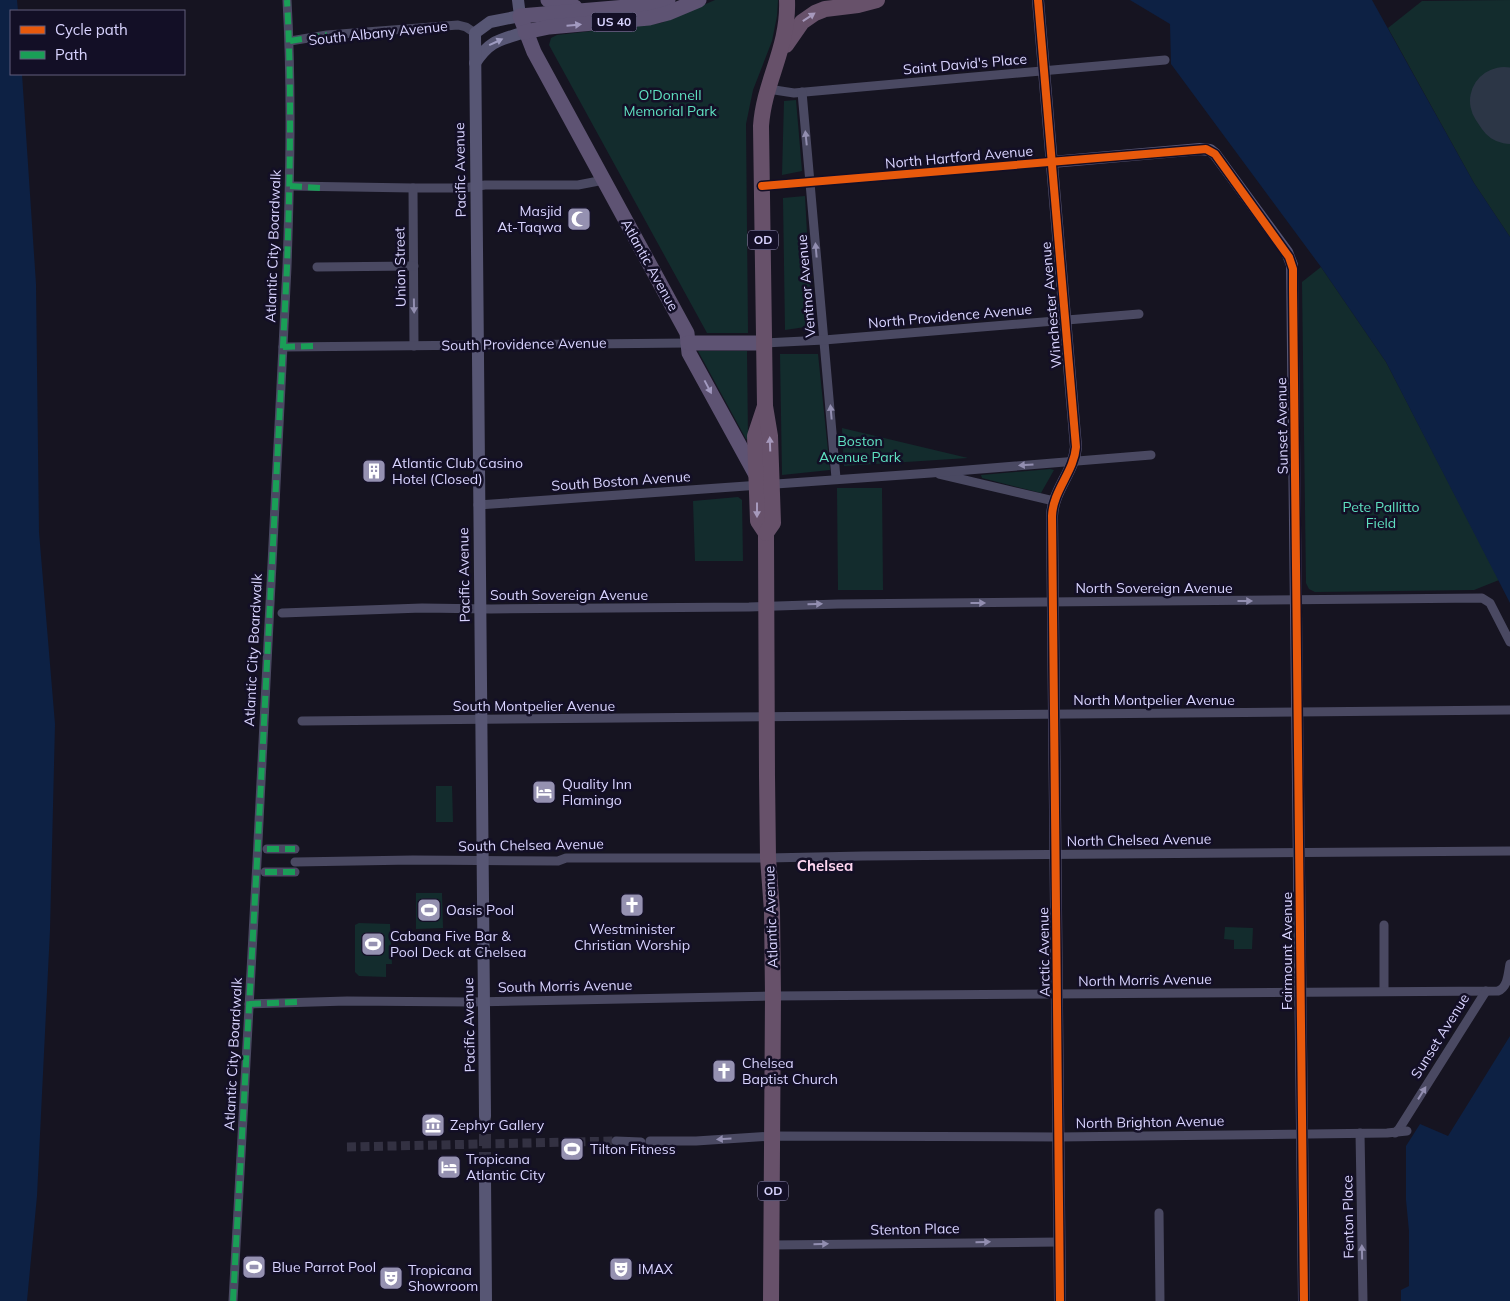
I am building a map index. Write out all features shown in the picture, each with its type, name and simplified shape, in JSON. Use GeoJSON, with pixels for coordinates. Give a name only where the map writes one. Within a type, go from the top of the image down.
{"type":"FeatureCollection","features":[{"type":"Feature","properties":{"kind":"highway","name":"OD"},"geometry":{"type":"LineString","coordinates":[[763,482],[770,436],[765,406],[762,117],[786,28],[787,0]]}},
{"type":"Feature","properties":{"kind":"highway"},"geometry":{"type":"LineString","coordinates":[[779,55],[798,26],[809,16],[825,9],[858,5],[877,0]]}},
{"type":"Feature","properties":{"kind":"highway","name":"Atlantic Avenue"},"geometry":{"type":"LineString","coordinates":[[763,482],[773,523],[766,533],[768,858],[772,911],[773,996],[771,1301]]}},
{"type":"Feature","properties":{"kind":"main road"},"geometry":{"type":"LineString","coordinates":[[548,0],[586,10]]}},
{"type":"Feature","properties":{"kind":"main road","name":"US 40"},"geometry":{"type":"LineString","coordinates":[[520,16],[650,4],[668,0]]}},
{"type":"Feature","properties":{"kind":"main road","name":"US 40"},"geometry":{"type":"LineString","coordinates":[[526,32],[650,18],[700,0]]}},
{"type":"Feature","properties":{"kind":"main road","name":"Atlantic Avenue"},"geometry":{"type":"LineString","coordinates":[[520,16],[537,57],[687,333],[689,353],[763,482]]}},
{"type":"Feature","properties":{"kind":"main road","name":"South Providence Avenue"},"geometry":{"type":"LineString","coordinates":[[688,343],[764,343]]}},
{"type":"Feature","properties":{"kind":"street","name":"Atlantic City Boardwalk"},"geometry":{"type":"LineString","coordinates":[[232,1301],[237,1244],[290,186],[291,73],[287,0]]}},
{"type":"Feature","properties":{"kind":"street","name":"Atlantic Avenue"},"geometry":{"type":"LineString","coordinates":[[518,0],[520,16]]}},
{"type":"Feature","properties":{"kind":"street","name":"Winchester Avenue"},"geometry":{"type":"LineString","coordinates":[[1038,0],[1076,447],[1074,461],[1054,501],[1052,516],[1053,602]]}},
{"type":"Feature","properties":{"kind":"street"},"geometry":{"type":"LineString","coordinates":[[475,33],[490,22],[520,16]]}},
{"type":"Feature","properties":{"kind":"street","name":"South Albany Avenue"},"geometry":{"type":"LineString","coordinates":[[290,41],[327,35],[458,25],[466,27],[475,33]]}},
{"type":"Feature","properties":{"kind":"street"},"geometry":{"type":"LineString","coordinates":[[474,63],[491,44],[526,32]]}},
{"type":"Feature","properties":{"kind":"street","name":"Pacific Avenue"},"geometry":{"type":"LineString","coordinates":[[475,33],[485,1116]]}},
{"type":"Feature","properties":{"kind":"street","name":"Saint David's Place"},"geometry":{"type":"LineString","coordinates":[[768,89],[786,93],[802,92],[1165,60]]}},
{"type":"Feature","properties":{"kind":"street","name":"Ventnor Avenue"},"geometry":{"type":"LineString","coordinates":[[802,92],[836,478]]}},
{"type":"Feature","properties":{"kind":"street","name":"North Hartford Avenue"},"geometry":{"type":"LineString","coordinates":[[762,186],[1200,149],[1210,150],[1215,154],[1287,252]]}},
{"type":"Feature","properties":{"kind":"street"},"geometry":{"type":"LineString","coordinates":[[290,186],[320,188],[464,188],[476,186],[578,186],[604,180]]}},
{"type":"Feature","properties":{"kind":"street","name":"Union Street"},"geometry":{"type":"LineString","coordinates":[[413,188],[414,346]]}},
{"type":"Feature","properties":{"kind":"street","name":"Sunset Avenue"},"geometry":{"type":"LineString","coordinates":[[1287,252],[1292,269],[1296,600]]}},
{"type":"Feature","properties":{"kind":"street"},"geometry":{"type":"LineString","coordinates":[[317,267],[414,266]]}},
{"type":"Feature","properties":{"kind":"street","name":"North Providence Avenue"},"geometry":{"type":"LineString","coordinates":[[764,343],[824,340],[1139,314]]}},
{"type":"Feature","properties":{"kind":"street","name":"South Providence Avenue"},"geometry":{"type":"LineString","coordinates":[[283,347],[688,343]]}},
{"type":"Feature","properties":{"kind":"street"},"geometry":{"type":"LineString","coordinates":[[931,473],[1151,454]]}},
{"type":"Feature","properties":{"kind":"street"},"geometry":{"type":"LineString","coordinates":[[931,473],[1054,501]]}},
{"type":"Feature","properties":{"kind":"street","name":"South Boston Avenue"},"geometry":{"type":"LineString","coordinates":[[478,505],[763,482],[931,473]]}},
{"type":"Feature","properties":{"kind":"street","name":"North Sovereign Avenue"},"geometry":{"type":"LineString","coordinates":[[766,606],[1482,598],[1490,602],[1510,642]]}},
{"type":"Feature","properties":{"kind":"street","name":"Fairmount Avenue"},"geometry":{"type":"LineString","coordinates":[[1296,600],[1304,1301]]}},
{"type":"Feature","properties":{"kind":"street","name":"Arctic Avenue"},"geometry":{"type":"LineString","coordinates":[[1053,602],[1060,1301]]}},
{"type":"Feature","properties":{"kind":"street","name":"South Sovereign Avenue"},"geometry":{"type":"LineString","coordinates":[[282,613],[422,608],[766,606]]}},
{"type":"Feature","properties":{"kind":"street","name":"North Montpelier Avenue"},"geometry":{"type":"LineString","coordinates":[[767,717],[1510,710]]}},
{"type":"Feature","properties":{"kind":"street","name":"South Montpelier Avenue"},"geometry":{"type":"LineString","coordinates":[[302,721],[767,717]]}},
{"type":"Feature","properties":{"kind":"street"},"geometry":{"type":"LineString","coordinates":[[267,849],[295,849]]}},
{"type":"Feature","properties":{"kind":"street","name":"North Chelsea Avenue"},"geometry":{"type":"LineString","coordinates":[[768,858],[1510,851]]}},
{"type":"Feature","properties":{"kind":"street","name":"South Chelsea Avenue"},"geometry":{"type":"LineString","coordinates":[[295,862],[413,860],[558,861],[566,858],[768,858]]}},
{"type":"Feature","properties":{"kind":"street"},"geometry":{"type":"LineString","coordinates":[[265,872],[295,872]]}},
{"type":"Feature","properties":{"kind":"street"},"geometry":{"type":"LineString","coordinates":[[1384,925],[1384,991]]}},
{"type":"Feature","properties":{"kind":"street","name":"Sunset Avenue"},"geometry":{"type":"LineString","coordinates":[[1394,1133],[1399,1129],[1486,991],[1502,989],[1505,986],[1510,964]]}},
{"type":"Feature","properties":{"kind":"street","name":"North Morris Avenue"},"geometry":{"type":"LineString","coordinates":[[773,996],[1486,991]]}},
{"type":"Feature","properties":{"kind":"street","name":"South Morris Avenue"},"geometry":{"type":"LineString","coordinates":[[249,1004],[427,1000],[483,1002],[773,996]]}},
{"type":"Feature","properties":{"kind":"street","name":"North Brighton Avenue"},"geometry":{"type":"LineString","coordinates":[[616,1141],[696,1141],[773,1136],[1058,1137],[1407,1132]]}},
{"type":"Feature","properties":{"kind":"street","name":"Fenton Place"},"geometry":{"type":"LineString","coordinates":[[1360,1133],[1363,1301]]}},
{"type":"Feature","properties":{"kind":"street"},"geometry":{"type":"LineString","coordinates":[[485,1177],[486,1301]]}},
{"type":"Feature","properties":{"kind":"street"},"geometry":{"type":"LineString","coordinates":[[1159,1213],[1160,1301]]}},
{"type":"Feature","properties":{"kind":"street","name":"Stenton Place"},"geometry":{"type":"LineString","coordinates":[[772,1244],[1059,1242]]}},
{"type":"Feature","properties":{"kind":"green space","name":"O'Donnell Memorial Park"},"geometry":{"type":"Polygon","coordinates":[[[715,0],[778,0],[772,41],[753,90],[746,124],[748,333],[707,333],[549,45],[551,38],[557,35],[661,23],[715,0]]]}},
{"type":"Feature","properties":{"kind":"green space"},"geometry":{"type":"Polygon","coordinates":[[[1510,0],[1510,237],[1474,183],[1388,28],[1422,1],[1510,0]]]}},
{"type":"Feature","properties":{"kind":"green space"},"geometry":{"type":"Polygon","coordinates":[[[796,100],[802,171],[782,175],[784,101],[796,100]]]}},
{"type":"Feature","properties":{"kind":"green space"},"geometry":{"type":"Polygon","coordinates":[[[805,196],[812,326],[785,330],[783,198],[805,196]]]}},
{"type":"Feature","properties":{"kind":"green space","name":"Pete Pallitto Field"},"geometry":{"type":"Polygon","coordinates":[[[1321,267],[1386,362],[1499,580],[1474,590],[1315,592],[1309,589],[1306,583],[1302,282],[1321,267]]]}},
{"type":"Feature","properties":{"kind":"green space"},"geometry":{"type":"Polygon","coordinates":[[[698,351],[747,351],[748,440],[746,439],[698,351]]]}},
{"type":"Feature","properties":{"kind":"green space"},"geometry":{"type":"Polygon","coordinates":[[[780,354],[818,354],[830,470],[782,475],[780,354]]]}},
{"type":"Feature","properties":{"kind":"green space","name":"Boston Avenue Park"},"geometry":{"type":"Polygon","coordinates":[[[842,428],[968,458],[844,466],[842,428]]]}},
{"type":"Feature","properties":{"kind":"green space"},"geometry":{"type":"Polygon","coordinates":[[[1054,470],[1041,493],[982,478],[981,475],[1054,470]]]}},
{"type":"Feature","properties":{"kind":"green space"},"geometry":{"type":"Polygon","coordinates":[[[837,488],[882,488],[883,590],[838,590],[837,488]]]}},
{"type":"Feature","properties":{"kind":"green space"},"geometry":{"type":"Polygon","coordinates":[[[738,497],[742,500],[743,561],[695,561],[693,501],[738,497]]]}},
{"type":"Feature","properties":{"kind":"green space"},"geometry":{"type":"Polygon","coordinates":[[[436,786],[452,786],[453,822],[436,822],[436,786]]]}},
{"type":"Feature","properties":{"kind":"green space","name":"Oasis Pool"},"geometry":{"type":"Polygon","coordinates":[[[416,893],[442,893],[443,928],[416,929],[416,893]]]}},
{"type":"Feature","properties":{"kind":"green space","name":"Cabana Five Bar & Pool Deck at Chelsea"},"geometry":{"type":"Polygon","coordinates":[[[359,923],[390,924],[392,964],[386,964],[386,977],[359,976],[355,972],[355,925],[359,923]]]}},
{"type":"Feature","properties":{"kind":"green space"},"geometry":{"type":"Polygon","coordinates":[[[1225,927],[1253,928],[1252,949],[1234,949],[1234,940],[1224,939],[1225,927]]]}},
{"type":"Feature","properties":{"kind":"water"},"geometry":{"type":"Polygon","coordinates":[[[0,0],[17,0],[18,10],[10,10],[10,75],[22,75],[36,284],[39,532],[55,724],[50,930],[37,1196],[27,1301],[0,1301],[0,0]]]}},
{"type":"Feature","properties":{"kind":"water"},"geometry":{"type":"Polygon","coordinates":[[[1130,0],[1372,0],[1474,183],[1510,237],[1510,603],[1386,362],[1321,267],[1171,64],[1170,24],[1130,0]]]}},
{"type":"Feature","properties":{"kind":"water"},"geometry":{"type":"Polygon","coordinates":[[[1510,1036],[1510,1301],[1401,1301],[1401,1290],[1409,1286],[1406,1146],[1420,1124],[1448,1136],[1510,1036]]]}},
{"type":"Feature","properties":{"kind":"taxiway"},"geometry":{"type":"LineString","coordinates":[[1504,101],[1510,101]]}},
{"type":"Feature","properties":{"kind":"runway"},"geometry":{"type":"LineString","coordinates":[[1504,101],[1510,110]]}},
{"type":"Feature","properties":{"kind":"tunnel"},"geometry":{"type":"LineString","coordinates":[[485,1116],[485,1177]]}},
{"type":"Feature","properties":{"kind":"tunnel"},"geometry":{"type":"LineString","coordinates":[[347,1147],[616,1141]]}},
{"type":"Feature","properties":{"kind":"marked path"},"geometry":{"type":"LineString","coordinates":[[233,1301],[287,267],[290,134],[287,0]]}},
{"type":"Feature","properties":{"kind":"marked path"},"geometry":{"type":"LineString","coordinates":[[290,41],[327,35]]}},
{"type":"Feature","properties":{"kind":"marked path"},"geometry":{"type":"LineString","coordinates":[[290,186],[320,188]]}},
{"type":"Feature","properties":{"kind":"marked path"},"geometry":{"type":"LineString","coordinates":[[283,347],[314,346]]}},
{"type":"Feature","properties":{"kind":"marked path"},"geometry":{"type":"LineString","coordinates":[[267,849],[295,849]]}},
{"type":"Feature","properties":{"kind":"marked path"},"geometry":{"type":"LineString","coordinates":[[265,872],[295,872]]}},
{"type":"Feature","properties":{"kind":"marked path"},"geometry":{"type":"LineString","coordinates":[[249,1004],[298,1002]]}},
{"type":"Feature","properties":{"kind":"cycle path"},"geometry":{"type":"LineString","coordinates":[[1038,0],[1076,447],[1072,465],[1056,498],[1052,516],[1060,1301]]}},
{"type":"Feature","properties":{"kind":"cycle path"},"geometry":{"type":"LineString","coordinates":[[762,186],[1206,149],[1215,154],[1289,257],[1293,269],[1304,1301]]}},
{"type":"Feature","properties":{"kind":"place","name":"Masjid At-Taqwa"},"geometry":{"type":"Point","coordinates":[579,219]}},
{"type":"Feature","properties":{"kind":"place","name":"Atlantic Club Casino Hotel (Closed)"},"geometry":{"type":"Point","coordinates":[374,471]}},
{"type":"Feature","properties":{"kind":"place","name":"Quality Inn Flamingo"},"geometry":{"type":"Point","coordinates":[544,792]}},
{"type":"Feature","properties":{"kind":"place","name":"Westminister Christian Worship"},"geometry":{"type":"Point","coordinates":[632,905]}},
{"type":"Feature","properties":{"kind":"place","name":"Oasis Pool"},"geometry":{"type":"Point","coordinates":[429,910]}},
{"type":"Feature","properties":{"kind":"place","name":"Cabana Five Bar & Pool Deck at Chelsea"},"geometry":{"type":"Point","coordinates":[373,944]}},
{"type":"Feature","properties":{"kind":"place","name":"Chelsea Baptist Church"},"geometry":{"type":"Point","coordinates":[724,1071]}},
{"type":"Feature","properties":{"kind":"place","name":"Zephyr Gallery"},"geometry":{"type":"Point","coordinates":[433,1125]}},
{"type":"Feature","properties":{"kind":"place","name":"Tilton Fitness"},"geometry":{"type":"Point","coordinates":[572,1149]}},
{"type":"Feature","properties":{"kind":"place","name":"Tropicana Atlantic City"},"geometry":{"type":"Point","coordinates":[449,1167]}},
{"type":"Feature","properties":{"kind":"place","name":"Blue Parrot Pool"},"geometry":{"type":"Point","coordinates":[254,1267]}},
{"type":"Feature","properties":{"kind":"place","name":"IMAX"},"geometry":{"type":"Point","coordinates":[621,1269]}},
{"type":"Feature","properties":{"kind":"place","name":"Tropicana Showroom"},"geometry":{"type":"Point","coordinates":[391,1278]}},
{"type":"Feature","properties":{"kind":"district","name":"Chelsea"},"geometry":{"type":"Point","coordinates":[825,866]}}]}
